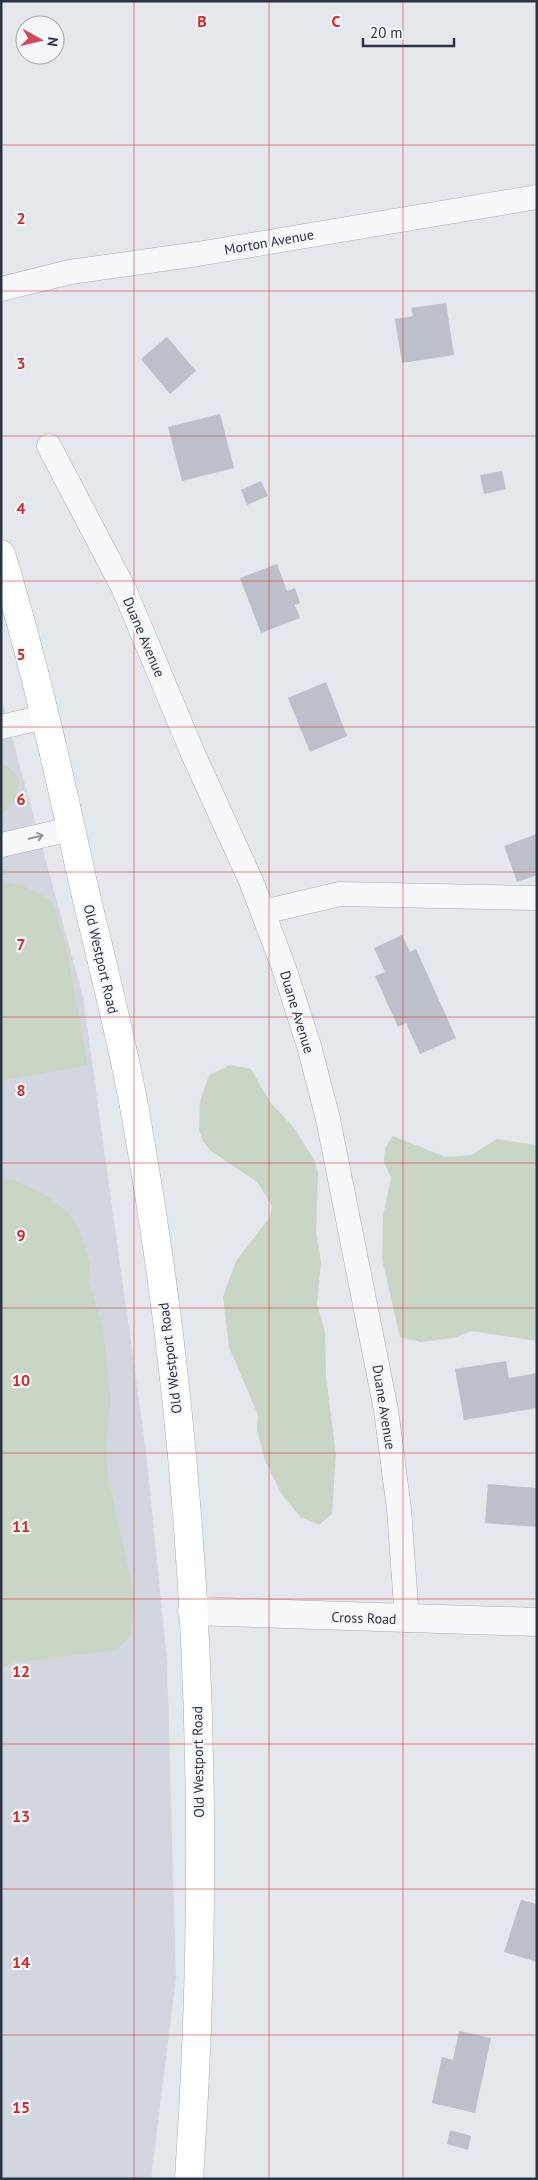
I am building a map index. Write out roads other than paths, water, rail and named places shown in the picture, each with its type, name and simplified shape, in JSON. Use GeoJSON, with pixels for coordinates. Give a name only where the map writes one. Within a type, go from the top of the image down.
{"type":"FeatureCollection","features":[{"type":"Feature","properties":{"kind":"main road","name":"Old Westport Road"},"geometry":{"type":"LineString","coordinates":[[1,554],[20,615],[136,1114],[173,1373],[192,1611],[197,1703],[200,1946],[189,2179]]}},
{"type":"Feature","properties":{"kind":"street","name":"Morton Avenue"},"geometry":{"type":"LineString","coordinates":[[1,290],[70,272],[198,254],[537,197]]}},
{"type":"Feature","properties":{"kind":"street","name":"Duane Avenue"},"geometry":{"type":"LineString","coordinates":[[49,446],[124,589],[194,756],[250,881],[284,968],[309,1046],[328,1119],[386,1410],[399,1509],[407,1620]]}},
{"type":"Feature","properties":{"kind":"street"},"geometry":{"type":"LineString","coordinates":[[1,727],[44,717]]}},
{"type":"Feature","properties":{"kind":"street"},"geometry":{"type":"LineString","coordinates":[[1,845],[71,828]]}},
{"type":"Feature","properties":{"kind":"street"},"geometry":{"type":"LineString","coordinates":[[262,912],[340,894],[537,898]]}},
{"type":"Feature","properties":{"kind":"street","name":"Cross Road"},"geometry":{"type":"LineString","coordinates":[[192,1611],[407,1620],[537,1622]]}}]}
